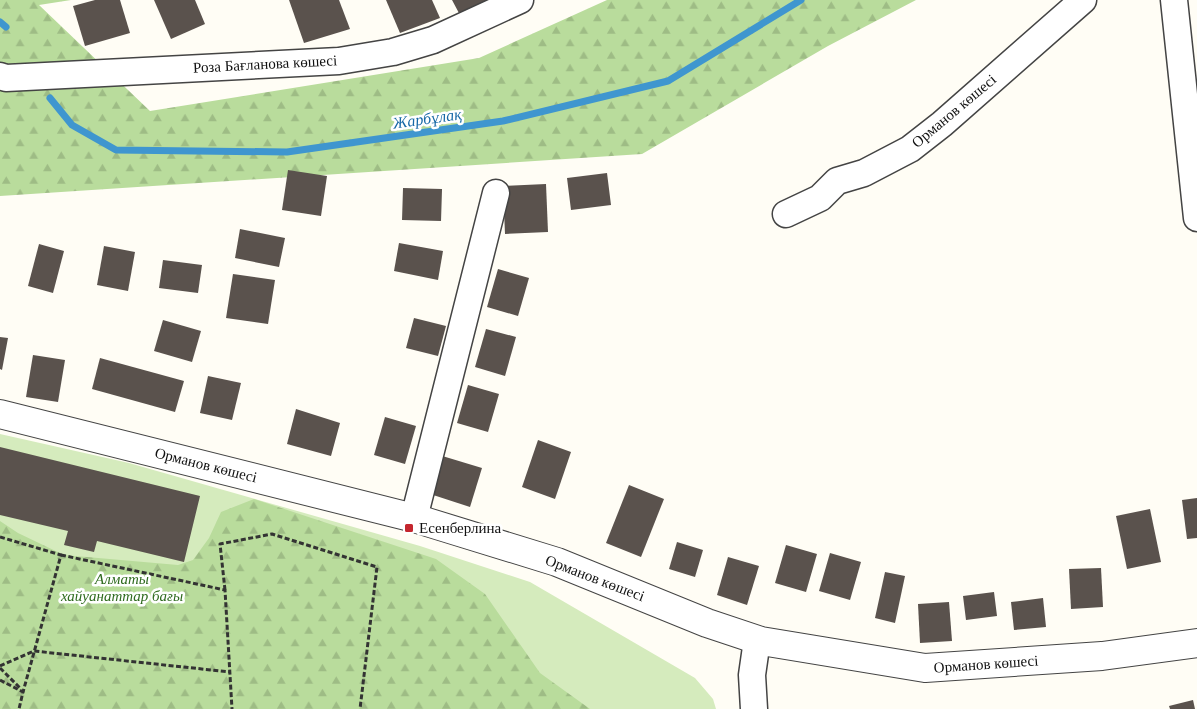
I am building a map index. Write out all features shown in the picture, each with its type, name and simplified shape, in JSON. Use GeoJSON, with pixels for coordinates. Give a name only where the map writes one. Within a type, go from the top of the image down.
{"type":"FeatureCollection","features":[{"type":"Feature","properties":{"kind":"street","name":"Роза Бағланова көшесі"},"geometry":{"type":"LineString","coordinates":[[0,76],[6,78],[339,61],[393,52],[433,40],[520,0]]}},
{"type":"Feature","properties":{"kind":"street","name":"Орманов көшесі"},"geometry":{"type":"LineString","coordinates":[[786,214],[820,198],[838,181],[864,173],[910,149],[942,124],[1082,0]]}},
{"type":"Feature","properties":{"kind":"street"},"geometry":{"type":"LineString","coordinates":[[1174,0],[1197,218]]}},
{"type":"Feature","properties":{"kind":"street"},"geometry":{"type":"LineString","coordinates":[[414,518],[496,193]]}},
{"type":"Feature","properties":{"kind":"street","name":"Орманов көшесі"},"geometry":{"type":"LineString","coordinates":[[0,414],[414,518],[557,562],[707,623],[756,640],[925,668],[1102,656],[1197,643]]}},
{"type":"Feature","properties":{"kind":"street"},"geometry":{"type":"LineString","coordinates":[[754,709],[752,675],[756,640]]}},
{"type":"Feature","properties":{"kind":"path"},"geometry":{"type":"LineString","coordinates":[[232,709],[225,590],[220,544],[272,534],[377,567],[360,709]]}},
{"type":"Feature","properties":{"kind":"path"},"geometry":{"type":"LineString","coordinates":[[0,537],[60,555],[225,590]]}},
{"type":"Feature","properties":{"kind":"path"},"geometry":{"type":"LineString","coordinates":[[19,709],[60,555]]}},
{"type":"Feature","properties":{"kind":"path"},"geometry":{"type":"LineString","coordinates":[[23,692],[0,667],[34,650],[230,672]]}},
{"type":"Feature","properties":{"kind":"path"},"geometry":{"type":"LineString","coordinates":[[0,680],[23,692]]}},
{"type":"Feature","properties":{"kind":"green space"},"geometry":{"type":"Polygon","coordinates":[[[0,0],[71,0],[39,5],[150,111],[479,58],[607,0],[916,0],[828,46],[642,154],[0,196],[0,0]]]}},
{"type":"Feature","properties":{"kind":"green space","name":"Алматы хайуанаттар бағы"},"geometry":{"type":"Polygon","coordinates":[[[0,434],[129,463],[420,546],[530,582],[695,678],[713,699],[716,709],[0,709],[0,434]]]}},
{"type":"Feature","properties":{"kind":"green space","name":"Алматы хайуанаттар бағы"},"geometry":{"type":"Polygon","coordinates":[[[254,499],[436,559],[485,594],[540,673],[590,709],[0,709],[0,521],[18,533],[64,555],[178,565],[193,560],[209,538],[221,512],[254,499]]]}},
{"type":"Feature","properties":{"kind":"building"},"geometry":{"type":"Polygon","coordinates":[[[95,0],[120,0],[130,33],[85,46],[73,6],[95,0]]]}},
{"type":"Feature","properties":{"kind":"building"},"geometry":{"type":"Polygon","coordinates":[[[154,0],[195,0],[205,24],[171,39],[154,0]]]}},
{"type":"Feature","properties":{"kind":"building"},"geometry":{"type":"Polygon","coordinates":[[[289,0],[339,0],[350,29],[304,43],[289,0]]]}},
{"type":"Feature","properties":{"kind":"building"},"geometry":{"type":"Polygon","coordinates":[[[386,0],[432,0],[440,18],[400,33],[386,0]]]}},
{"type":"Feature","properties":{"kind":"building"},"geometry":{"type":"Polygon","coordinates":[[[452,0],[496,0],[460,15],[452,0]]]}},
{"type":"Feature","properties":{"kind":"building"},"geometry":{"type":"Polygon","coordinates":[[[288,170],[327,176],[321,216],[282,210],[288,170]]]}},
{"type":"Feature","properties":{"kind":"building"},"geometry":{"type":"Polygon","coordinates":[[[607,173],[611,205],[571,210],[567,178],[607,173]]]}},
{"type":"Feature","properties":{"kind":"building"},"geometry":{"type":"Polygon","coordinates":[[[546,184],[548,232],[505,234],[503,186],[546,184]]]}},
{"type":"Feature","properties":{"kind":"building"},"geometry":{"type":"Polygon","coordinates":[[[403,188],[442,189],[441,221],[402,220],[403,188]]]}},
{"type":"Feature","properties":{"kind":"building"},"geometry":{"type":"Polygon","coordinates":[[[240,229],[285,238],[279,267],[235,258],[240,229]]]}},
{"type":"Feature","properties":{"kind":"building"},"geometry":{"type":"Polygon","coordinates":[[[399,243],[443,251],[438,280],[394,271],[399,243]]]}},
{"type":"Feature","properties":{"kind":"building"},"geometry":{"type":"Polygon","coordinates":[[[39,244],[64,251],[53,293],[28,286],[39,244]]]}},
{"type":"Feature","properties":{"kind":"building"},"geometry":{"type":"Polygon","coordinates":[[[104,246],[135,252],[128,291],[97,285],[104,246]]]}},
{"type":"Feature","properties":{"kind":"building"},"geometry":{"type":"Polygon","coordinates":[[[163,260],[202,265],[198,293],[159,288],[163,260]]]}},
{"type":"Feature","properties":{"kind":"building"},"geometry":{"type":"Polygon","coordinates":[[[498,269],[529,278],[518,316],[487,307],[498,269]]]}},
{"type":"Feature","properties":{"kind":"building"},"geometry":{"type":"Polygon","coordinates":[[[233,274],[275,280],[268,324],[226,318],[233,274]]]}},
{"type":"Feature","properties":{"kind":"building"},"geometry":{"type":"Polygon","coordinates":[[[414,318],[446,326],[438,356],[406,348],[414,318]]]}},
{"type":"Feature","properties":{"kind":"building"},"geometry":{"type":"Polygon","coordinates":[[[163,320],[201,331],[192,362],[154,351],[163,320]]]}},
{"type":"Feature","properties":{"kind":"building"},"geometry":{"type":"Polygon","coordinates":[[[486,329],[516,337],[505,376],[475,367],[486,329]]]}},
{"type":"Feature","properties":{"kind":"building"},"geometry":{"type":"Polygon","coordinates":[[[0,337],[8,338],[2,370],[0,369],[0,337]]]}},
{"type":"Feature","properties":{"kind":"building"},"geometry":{"type":"Polygon","coordinates":[[[33,355],[65,360],[58,402],[26,397],[33,355]]]}},
{"type":"Feature","properties":{"kind":"building"},"geometry":{"type":"Polygon","coordinates":[[[100,358],[184,381],[175,412],[92,389],[100,358]]]}},
{"type":"Feature","properties":{"kind":"building"},"geometry":{"type":"Polygon","coordinates":[[[208,376],[241,383],[232,420],[200,413],[208,376]]]}},
{"type":"Feature","properties":{"kind":"building"},"geometry":{"type":"Polygon","coordinates":[[[468,385],[499,394],[488,432],[457,423],[468,385]]]}},
{"type":"Feature","properties":{"kind":"building"},"geometry":{"type":"Polygon","coordinates":[[[296,409],[340,423],[331,456],[287,444],[296,409]]]}},
{"type":"Feature","properties":{"kind":"building"},"geometry":{"type":"Polygon","coordinates":[[[385,417],[416,426],[405,464],[374,455],[385,417]]]}},
{"type":"Feature","properties":{"kind":"building"},"geometry":{"type":"Polygon","coordinates":[[[538,440],[571,452],[555,499],[522,487],[538,440]]]}},
{"type":"Feature","properties":{"kind":"building"},"geometry":{"type":"Polygon","coordinates":[[[0,447],[200,496],[184,562],[97,541],[94,552],[64,545],[68,531],[0,515],[0,447]]]}},
{"type":"Feature","properties":{"kind":"building"},"geometry":{"type":"Polygon","coordinates":[[[439,455],[482,468],[470,507],[427,493],[439,455]]]}},
{"type":"Feature","properties":{"kind":"building"},"geometry":{"type":"Polygon","coordinates":[[[629,485],[664,499],[641,557],[606,543],[629,485]]]}},
{"type":"Feature","properties":{"kind":"building"},"geometry":{"type":"Polygon","coordinates":[[[1197,498],[1197,538],[1187,539],[1182,500],[1197,498]]]}},
{"type":"Feature","properties":{"kind":"building"},"geometry":{"type":"Polygon","coordinates":[[[1150,509],[1161,562],[1127,569],[1116,516],[1150,509]]]}},
{"type":"Feature","properties":{"kind":"building"},"geometry":{"type":"Polygon","coordinates":[[[677,542],[703,550],[695,577],[669,569],[677,542]]]}},
{"type":"Feature","properties":{"kind":"building"},"geometry":{"type":"Polygon","coordinates":[[[786,545],[817,554],[806,592],[775,583],[786,545]]]}},
{"type":"Feature","properties":{"kind":"building"},"geometry":{"type":"Polygon","coordinates":[[[830,553],[861,562],[850,600],[819,591],[830,553]]]}},
{"type":"Feature","properties":{"kind":"building"},"geometry":{"type":"Polygon","coordinates":[[[728,557],[759,566],[747,605],[717,595],[728,557]]]}},
{"type":"Feature","properties":{"kind":"building"},"geometry":{"type":"Polygon","coordinates":[[[1101,568],[1103,607],[1071,609],[1069,569],[1101,568]]]}},
{"type":"Feature","properties":{"kind":"building"},"geometry":{"type":"Polygon","coordinates":[[[885,572],[905,576],[895,623],[875,618],[885,572]]]}},
{"type":"Feature","properties":{"kind":"building"},"geometry":{"type":"Polygon","coordinates":[[[994,592],[997,616],[966,620],[963,596],[994,592]]]}},
{"type":"Feature","properties":{"kind":"building"},"geometry":{"type":"Polygon","coordinates":[[[1043,598],[1046,627],[1014,630],[1011,602],[1043,598]]]}},
{"type":"Feature","properties":{"kind":"building"},"geometry":{"type":"Polygon","coordinates":[[[949,602],[952,641],[920,643],[918,604],[949,602]]]}},
{"type":"Feature","properties":{"kind":"building"},"geometry":{"type":"Polygon","coordinates":[[[1193,700],[1195,709],[1170,709],[1169,706],[1193,700]]]}},
{"type":"Feature","properties":{"kind":"waterway","name":"Жарбұлақ"},"geometry":{"type":"LineString","coordinates":[[50,98],[72,125],[116,150],[287,152],[503,121],[668,81],[801,0]]}},
{"type":"Feature","properties":{"kind":"waterway","name":"Жарбұлақ"},"geometry":{"type":"LineString","coordinates":[[0,22],[6,27]]}},
{"type":"Feature","properties":{"kind":"place","name":"Есенберлина"},"geometry":{"type":"Point","coordinates":[409,528]}}]}
